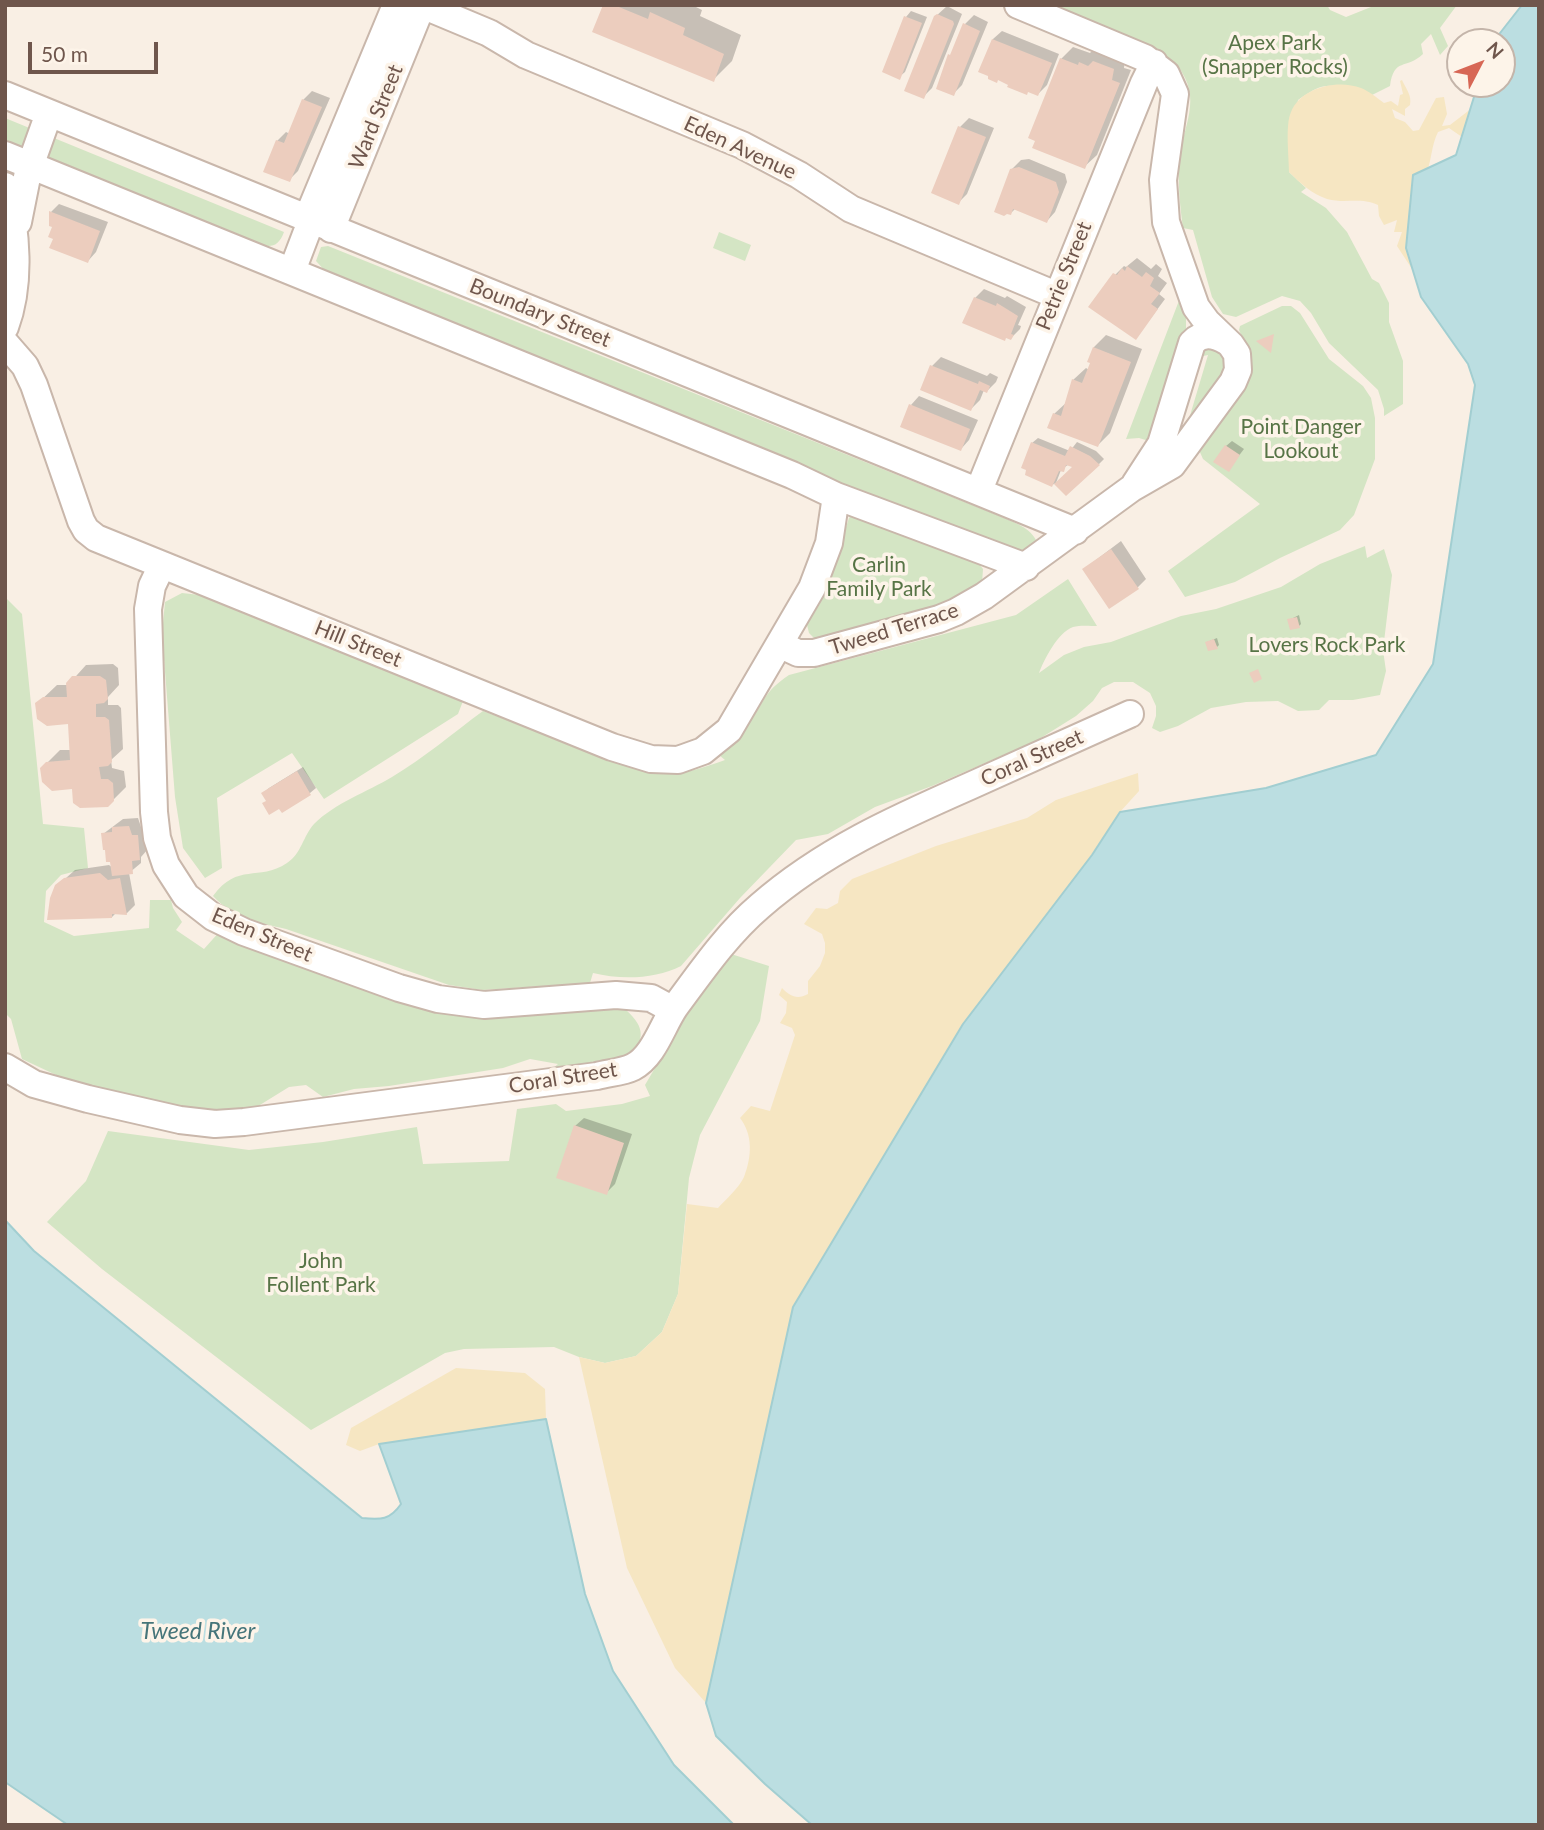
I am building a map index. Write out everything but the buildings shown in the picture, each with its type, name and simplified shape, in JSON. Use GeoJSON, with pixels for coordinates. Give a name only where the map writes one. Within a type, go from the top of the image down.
{"type":"FeatureCollection","features":[{"type":"Feature","properties":{"kind":"street","name":"Ward Street"},"geometry":{"type":"LineString","coordinates":[[316,223],[396,5]]}},
{"type":"Feature","properties":{"kind":"street","name":"Ward Street"},"geometry":{"type":"LineString","coordinates":[[292,271],[422,5]]}},
{"type":"Feature","properties":{"kind":"street","name":"Eden Avenue"},"geometry":{"type":"LineString","coordinates":[[422,5],[489,33],[526,55],[742,145],[799,175],[850,209],[1056,295]]}},
{"type":"Feature","properties":{"kind":"street"},"geometry":{"type":"LineString","coordinates":[[1018,5],[1154,63]]}},
{"type":"Feature","properties":{"kind":"street","name":"Petrie Street"},"geometry":{"type":"LineString","coordinates":[[979,490],[1056,295],[1143,83],[1154,63]]}},
{"type":"Feature","properties":{"kind":"street","name":"Tweed Terrace"},"geometry":{"type":"LineString","coordinates":[[781,645],[802,654],[814,653],[939,619],[968,606],[1026,567],[1132,488],[1157,475],[1169,454],[1236,378],[1239,366],[1237,355],[1202,317],[1194,303],[1170,233],[1163,201],[1163,180],[1175,105],[1174,89],[1169,78],[1154,63]]}},
{"type":"Feature","properties":{"kind":"street","name":"Boundary Street"},"geometry":{"type":"LineString","coordinates":[[5,94],[1075,531]]}},
{"type":"Feature","properties":{"kind":"street"},"geometry":{"type":"LineString","coordinates":[[5,327],[12,299],[15,240],[30,166],[49,113]]}},
{"type":"Feature","properties":{"kind":"street"},"geometry":{"type":"LineString","coordinates":[[5,155],[779,470],[836,496],[1026,567]]}},
{"type":"Feature","properties":{"kind":"street"},"geometry":{"type":"LineString","coordinates":[[5,186],[15,240]]}},
{"type":"Feature","properties":{"kind":"street"},"geometry":{"type":"LineString","coordinates":[[1169,454],[1191,345],[1194,303]]}},
{"type":"Feature","properties":{"kind":"street"},"geometry":{"type":"LineString","coordinates":[[1191,345],[1197,338],[1209,335],[1226,341]]}},
{"type":"Feature","properties":{"kind":"street","name":"Hill Street"},"geometry":{"type":"LineString","coordinates":[[5,343],[18,356],[34,385],[75,506],[86,530],[105,542],[612,747],[651,759],[678,760],[703,751],[729,730],[781,645]]}},
{"type":"Feature","properties":{"kind":"street"},"geometry":{"type":"LineString","coordinates":[[781,645],[818,574],[829,543],[836,496]]}},
{"type":"Feature","properties":{"kind":"street","name":"Eden Street"},"geometry":{"type":"LineString","coordinates":[[162,565],[150,593],[148,609],[154,812],[157,838],[166,865],[186,897],[213,916],[244,932],[399,988],[438,999],[484,1005],[616,995],[651,998],[673,1010]]}},
{"type":"Feature","properties":{"kind":"street","name":"Coral Street"},"geometry":{"type":"LineString","coordinates":[[5,1067],[34,1084],[180,1120],[215,1124],[597,1076],[632,1068],[655,1043],[673,1010],[723,946],[758,907],[823,858],[852,840],[909,812],[1130,715]]}},
{"type":"Feature","properties":{"kind":"green space","name":"Apex Park (Snapper Rocks)"},"geometry":{"type":"Polygon","coordinates":[[[1037,5],[1327,5],[1330,10],[1346,17],[1376,5],[1457,5],[1440,28],[1446,48],[1440,55],[1431,34],[1421,44],[1423,54],[1394,71],[1390,86],[1372,95],[1353,88],[1324,86],[1298,100],[1289,172],[1306,188],[1301,192],[1326,208],[1347,232],[1372,279],[1379,283],[1389,303],[1389,322],[1403,361],[1403,404],[1384,416],[1378,390],[1329,343],[1311,313],[1300,301],[1282,296],[1236,317],[1223,314],[1212,297],[1193,230],[1183,228],[1179,163],[1190,101],[1185,78],[1177,65],[1037,5]]]}},
{"type":"Feature","properties":{"kind":"green space"},"geometry":{"type":"Polygon","coordinates":[[[5,118],[284,232],[281,239],[273,245],[257,244],[5,147],[5,118]]]}},
{"type":"Feature","properties":{"kind":"green space"},"geometry":{"type":"Polygon","coordinates":[[[719,232],[751,245],[745,261],[713,248],[719,232]]]}},
{"type":"Feature","properties":{"kind":"green space"},"geometry":{"type":"Polygon","coordinates":[[[328,246],[997,515],[1024,528],[1036,540],[1032,547],[1021,552],[970,539],[327,273],[316,261],[321,247],[328,246]]]}},
{"type":"Feature","properties":{"kind":"green space"},"geometry":{"type":"Polygon","coordinates":[[[1180,298],[1186,315],[1186,335],[1149,441],[1139,438],[1126,439],[1180,298]]]}},
{"type":"Feature","properties":{"kind":"green space","name":"Point Danger Lookout"},"geometry":{"type":"Polygon","coordinates":[[[1282,306],[1291,306],[1300,313],[1329,359],[1363,386],[1371,398],[1375,418],[1375,459],[1354,515],[1340,530],[1235,582],[1185,597],[1168,571],[1260,504],[1203,459],[1199,450],[1248,381],[1251,357],[1239,330],[1240,326],[1282,306]]]}},
{"type":"Feature","properties":{"kind":"green space"},"geometry":{"type":"Polygon","coordinates":[[[1213,346],[1227,356],[1228,371],[1181,441],[1171,430],[1186,429],[1208,355],[1194,358],[1198,351],[1213,346]]]}},
{"type":"Feature","properties":{"kind":"green space","name":"Carlin Family Park"},"geometry":{"type":"Polygon","coordinates":[[[851,516],[979,564],[983,569],[982,583],[961,600],[816,640],[809,633],[807,625],[822,600],[851,516]]]}},
{"type":"Feature","properties":{"kind":"green space","name":"Lovers Rock Park"},"geometry":{"type":"Polygon","coordinates":[[[1365,546],[1367,558],[1384,549],[1392,575],[1383,650],[1386,671],[1380,695],[1353,700],[1329,700],[1319,710],[1298,711],[1278,701],[1246,702],[1211,708],[1178,726],[1160,732],[1152,728],[1156,706],[1150,693],[1133,682],[1114,682],[1102,688],[1093,701],[1076,716],[1036,741],[932,786],[875,807],[828,834],[796,840],[740,898],[681,966],[661,974],[615,977],[593,973],[590,983],[482,990],[449,985],[246,918],[213,896],[231,879],[267,871],[287,863],[296,854],[310,829],[322,817],[404,770],[483,711],[640,770],[683,772],[725,760],[719,755],[750,722],[770,691],[789,675],[1016,615],[1068,579],[1097,626],[1076,626],[1062,634],[1039,673],[1064,655],[1084,647],[1111,642],[1181,616],[1216,609],[1281,587],[1320,564],[1365,546]]]}},
{"type":"Feature","properties":{"kind":"green space"},"geometry":{"type":"Polygon","coordinates":[[[182,593],[209,596],[463,701],[458,714],[324,799],[292,753],[217,798],[222,868],[205,878],[183,848],[175,797],[162,634],[165,602],[182,593]]]}},
{"type":"Feature","properties":{"kind":"green space"},"geometry":{"type":"Polygon","coordinates":[[[5,597],[22,614],[43,824],[84,828],[88,868],[61,875],[46,891],[44,922],[74,936],[149,928],[150,900],[171,900],[182,922],[176,930],[204,949],[221,930],[372,983],[626,1010],[637,1022],[641,1034],[630,1059],[550,1071],[558,1064],[530,1059],[503,1068],[354,1089],[323,1097],[306,1085],[289,1087],[255,1108],[194,1111],[71,1082],[22,1059],[11,1019],[5,1013],[5,597]]]}},
{"type":"Feature","properties":{"kind":"green space","name":"John Follent Park"},"geometry":{"type":"Polygon","coordinates":[[[731,954],[769,966],[760,1021],[700,1135],[689,1178],[678,1294],[662,1332],[636,1356],[605,1363],[554,1347],[464,1349],[445,1353],[311,1430],[102,1269],[47,1222],[86,1181],[108,1131],[249,1150],[323,1142],[417,1127],[423,1164],[509,1161],[517,1109],[556,1104],[566,1111],[622,1104],[650,1096],[645,1085],[692,1005],[731,954]]]}},
{"type":"Feature","properties":{"kind":"sand"},"geometry":{"type":"Polygon","coordinates":[[[1402,80],[1410,105],[1405,109],[1405,116],[1392,109],[1395,118],[1405,122],[1413,131],[1419,130],[1436,98],[1444,97],[1447,114],[1442,126],[1450,125],[1476,105],[1474,98],[1505,98],[1463,347],[1397,246],[1402,232],[1394,232],[1397,220],[1384,225],[1379,216],[1378,205],[1365,201],[1327,199],[1302,184],[1289,172],[1288,133],[1289,118],[1296,103],[1311,91],[1331,85],[1352,85],[1384,103],[1391,101],[1398,106],[1400,95],[1403,94],[1402,80]],[[1449,128],[1438,132],[1426,174],[1450,184],[1462,137],[1449,128]]]}},
{"type":"Feature","properties":{"kind":"sand"},"geometry":{"type":"Polygon","coordinates":[[[1138,773],[1139,791],[1120,812],[793,1307],[706,1703],[675,1668],[627,1568],[579,1357],[605,1363],[636,1356],[662,1332],[678,1294],[687,1204],[718,1208],[744,1177],[750,1146],[747,1131],[740,1118],[751,1106],[770,1111],[795,1035],[792,1028],[780,1023],[786,1013],[787,1002],[779,995],[782,988],[794,996],[808,994],[808,981],[820,966],[825,953],[822,934],[804,924],[816,908],[827,909],[838,903],[840,891],[852,879],[936,846],[1027,818],[1056,800],[1138,773]]]}},
{"type":"Feature","properties":{"kind":"sand"},"geometry":{"type":"Polygon","coordinates":[[[456,1368],[525,1373],[545,1389],[546,1419],[379,1444],[360,1451],[346,1445],[351,1428],[456,1368]]]}},
{"type":"Feature","properties":{"kind":"water"},"geometry":{"type":"Polygon","coordinates":[[[1522,5],[1539,5],[1539,1825],[812,1825],[716,1736],[706,1703],[793,1307],[963,1024],[1092,855],[1120,812],[1266,788],[1376,755],[1433,664],[1475,385],[1468,364],[1421,297],[1406,248],[1413,175],[1456,155],[1474,98],[1516,98],[1516,28],[1504,28],[1522,5]]]}},
{"type":"Feature","properties":{"kind":"water","name":"Tweed River"},"geometry":{"type":"Polygon","coordinates":[[[5,1220],[34,1251],[362,1518],[384,1518],[401,1504],[379,1444],[546,1419],[585,1594],[613,1671],[674,1765],[734,1825],[68,1825],[5,1782],[5,1220]]]}}]}
